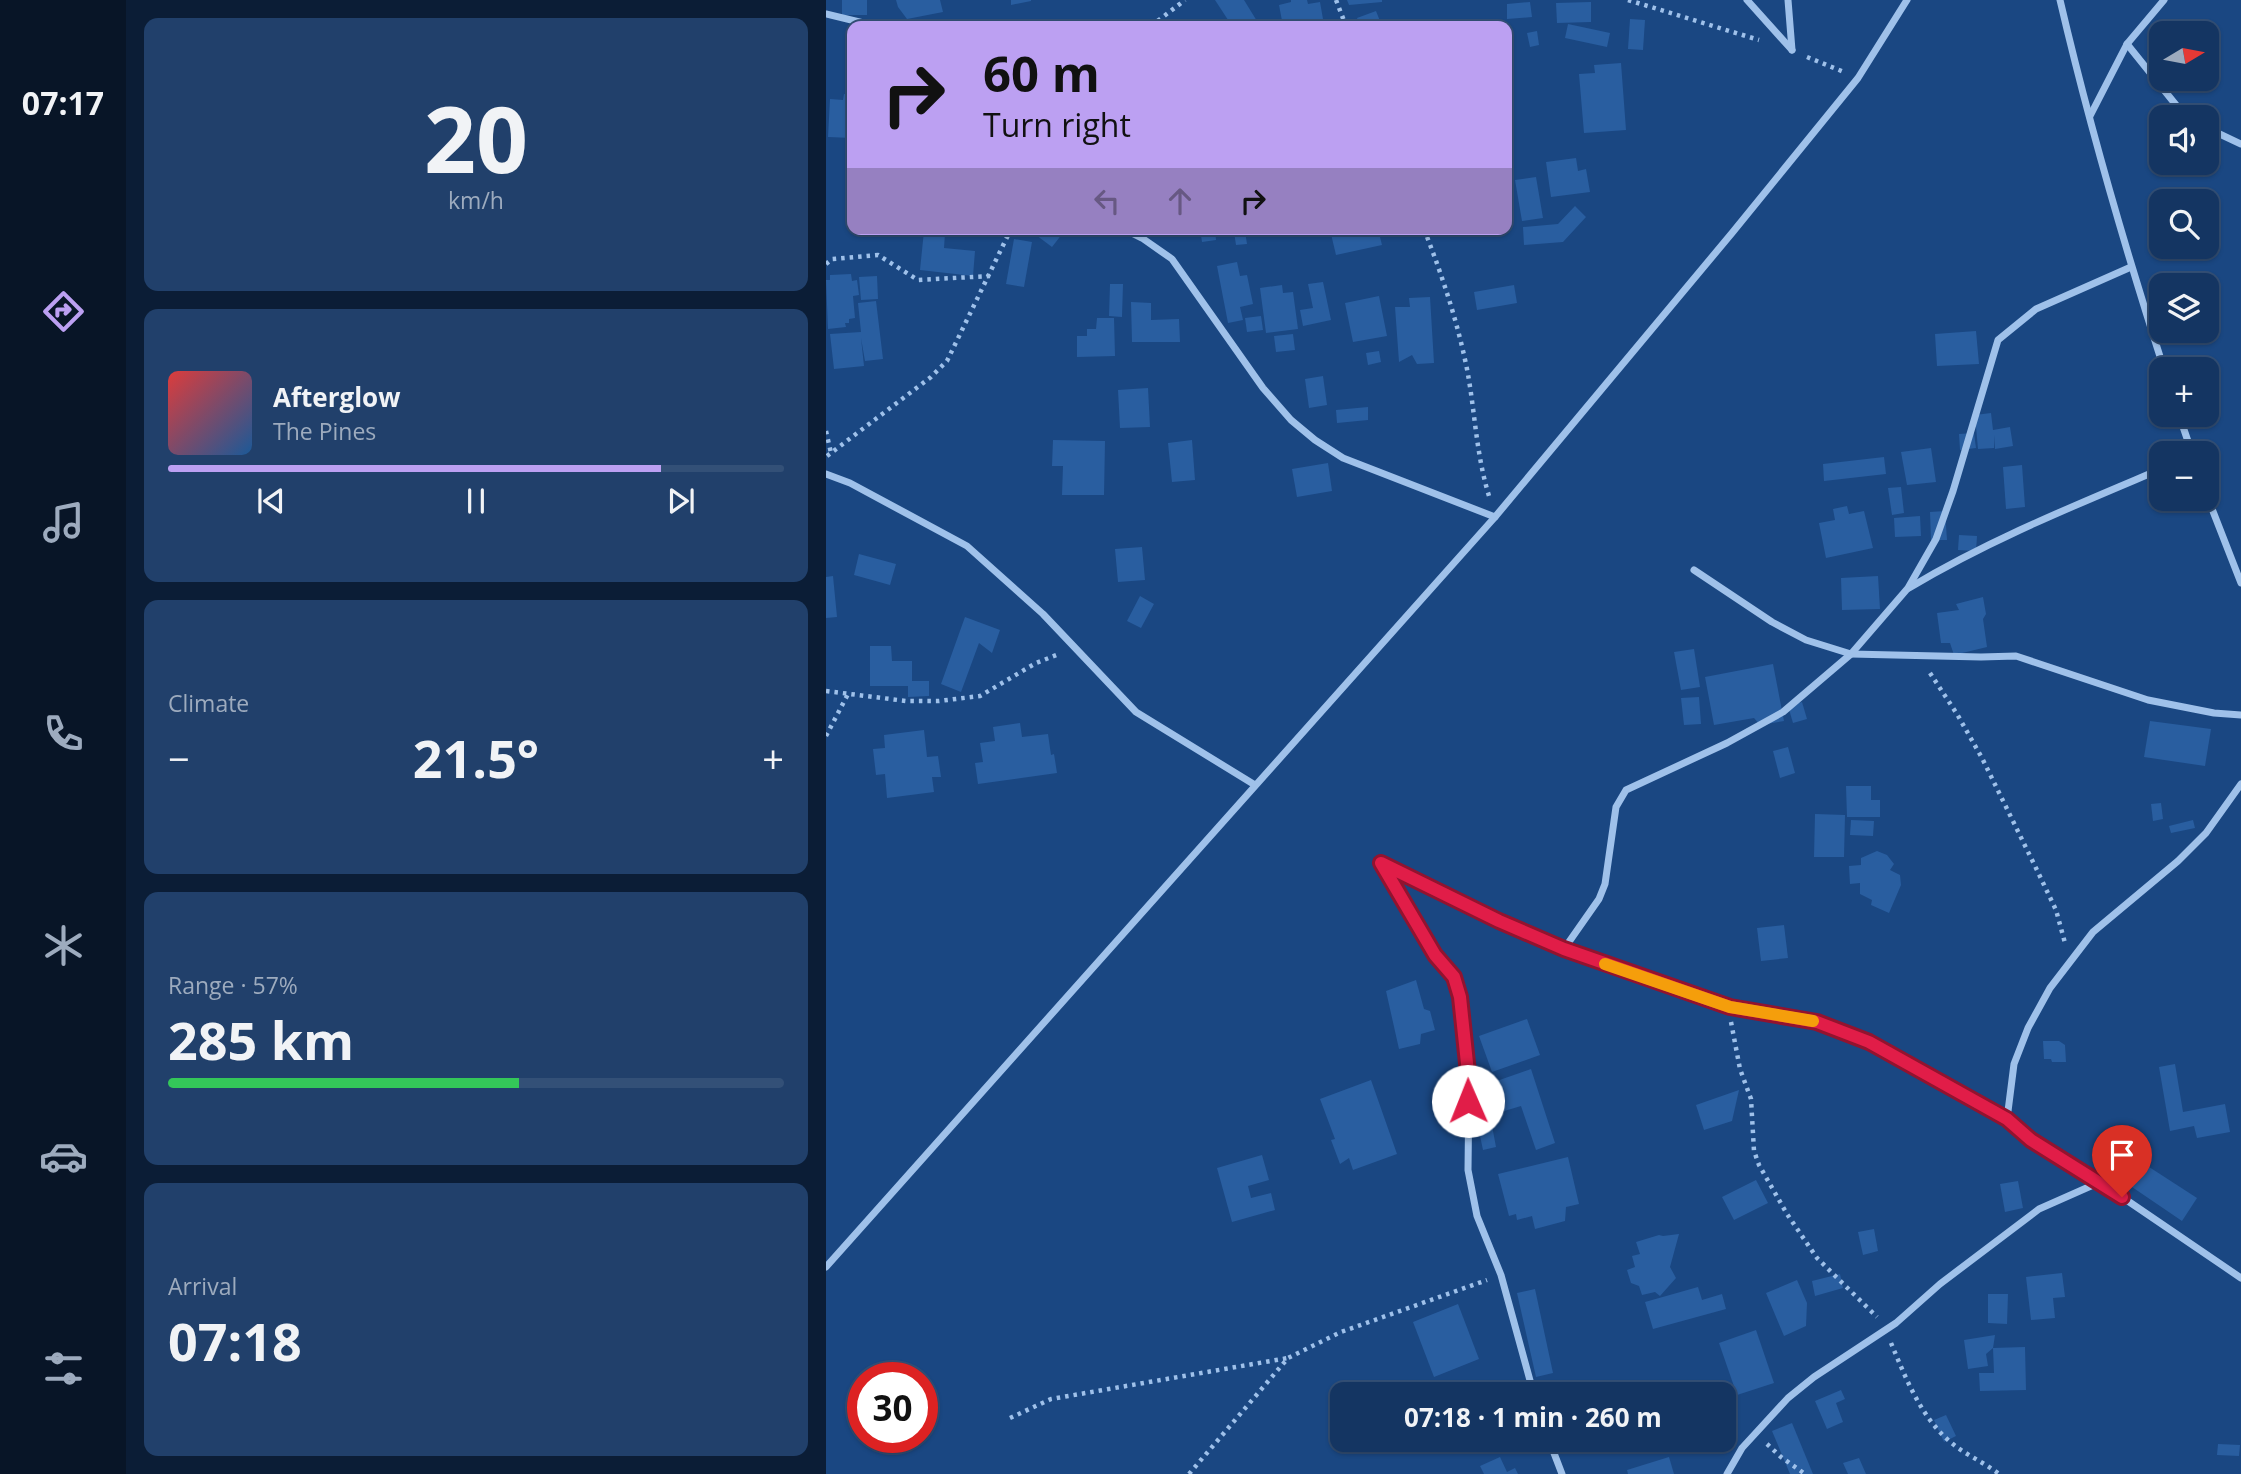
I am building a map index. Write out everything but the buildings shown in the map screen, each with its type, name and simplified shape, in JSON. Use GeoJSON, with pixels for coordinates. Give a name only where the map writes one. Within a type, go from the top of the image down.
{"type":"FeatureCollection","features":[{"type":"Feature","properties":{"kind":"street"},"geometry":{"type":"LineString","coordinates":[[1747,0],[1792,50]]}},
{"type":"Feature","properties":{"kind":"street"},"geometry":{"type":"LineString","coordinates":[[1788,0],[1792,50]]}},
{"type":"Feature","properties":{"kind":"street"},"geometry":{"type":"LineString","coordinates":[[826,1267],[1495,517],[1858,78],[1908,0]]}},
{"type":"Feature","properties":{"kind":"street"},"geometry":{"type":"LineString","coordinates":[[2060,0],[2074,61],[2131,267],[2160,357]]}},
{"type":"Feature","properties":{"kind":"street"},"geometry":{"type":"LineString","coordinates":[[2090,116],[2127,44],[2164,0]]}},
{"type":"Feature","properties":{"kind":"street"},"geometry":{"type":"LineString","coordinates":[[826,14],[855,21]]}},
{"type":"Feature","properties":{"kind":"street"},"geometry":{"type":"LineString","coordinates":[[2127,44],[2176,105]]}},
{"type":"Feature","properties":{"kind":"street"},"geometry":{"type":"LineString","coordinates":[[2219,134],[2241,144]]}},
{"type":"Feature","properties":{"kind":"street"},"geometry":{"type":"LineString","coordinates":[[1136,235],[1172,259],[1263,388],[1291,420],[1315,440],[1343,458],[1495,517]]}},
{"type":"Feature","properties":{"kind":"street"},"geometry":{"type":"LineString","coordinates":[[1564,949],[1599,899],[1605,884],[1616,807],[1626,790],[1727,743],[1783,712],[1851,654],[1909,588],[1936,539],[1998,340],[2036,309],[2131,267]]}},
{"type":"Feature","properties":{"kind":"street"},"geometry":{"type":"LineString","coordinates":[[1909,588],[1962,558],[2149,473]]}},
{"type":"Feature","properties":{"kind":"street"},"geometry":{"type":"LineString","coordinates":[[826,474],[850,483],[967,546],[1042,614],[1136,712],[1255,785]]}},
{"type":"Feature","properties":{"kind":"street"},"geometry":{"type":"LineString","coordinates":[[2213,511],[2241,583]]}},
{"type":"Feature","properties":{"kind":"street"},"geometry":{"type":"LineString","coordinates":[[1694,570],[1772,622],[1806,640],[1851,654],[1922,657],[2016,656],[2148,700],[2214,713],[2241,715]]}},
{"type":"Feature","properties":{"kind":"street"},"geometry":{"type":"LineString","coordinates":[[2007,1119],[2014,1064],[2028,1028],[2050,988],[2093,932],[2168,870],[2206,833],[2241,784]]}},
{"type":"Feature","properties":{"kind":"street"},"geometry":{"type":"LineString","coordinates":[[1530,1382],[1501,1275],[1477,1216],[1468,1170],[1469,1082],[1460,997],[1454,977],[1435,955],[1381,863],[1499,921],[1564,949],[1730,1007],[1817,1022],[1869,1042],[2007,1119],[2031,1140],[2100,1182],[2241,1278]]}},
{"type":"Feature","properties":{"kind":"street"},"geometry":{"type":"LineString","coordinates":[[1727,1474],[1742,1448],[1758,1429],[1788,1398],[1814,1377],[1886,1329],[2039,1209],[2100,1182]]}},
{"type":"Feature","properties":{"kind":"street"},"geometry":{"type":"LineString","coordinates":[[1554,1452],[1562,1474]]}},
{"type":"Feature","properties":{"kind":"path"},"geometry":{"type":"LineString","coordinates":[[1158,21],[1185,0]]}},
{"type":"Feature","properties":{"kind":"path"},"geometry":{"type":"LineString","coordinates":[[1336,0],[1344,21]]}},
{"type":"Feature","properties":{"kind":"path"},"geometry":{"type":"LineString","coordinates":[[1628,0],[1792,50],[1858,78]]}},
{"type":"Feature","properties":{"kind":"path"},"geometry":{"type":"LineString","coordinates":[[828,455],[931,377],[947,361],[1008,235]]}},
{"type":"Feature","properties":{"kind":"path"},"geometry":{"type":"LineString","coordinates":[[1426,235],[1448,290],[1467,370],[1482,473],[1495,517]]}},
{"type":"Feature","properties":{"kind":"path"},"geometry":{"type":"LineString","coordinates":[[826,264],[832,259],[878,255],[918,280],[990,276]]}},
{"type":"Feature","properties":{"kind":"path"},"geometry":{"type":"LineString","coordinates":[[826,431],[828,455]]}},
{"type":"Feature","properties":{"kind":"path"},"geometry":{"type":"LineString","coordinates":[[826,691],[906,701],[939,701],[980,696],[1036,663],[1075,648]]}},
{"type":"Feature","properties":{"kind":"path"},"geometry":{"type":"LineString","coordinates":[[1922,657],[1976,747],[2035,866],[2056,910],[2070,960]]}},
{"type":"Feature","properties":{"kind":"path"},"geometry":{"type":"LineString","coordinates":[[826,736],[848,694]]}},
{"type":"Feature","properties":{"kind":"path"},"geometry":{"type":"LineString","coordinates":[[1730,1007],[1740,1069],[1751,1100],[1754,1152],[1759,1166],[1817,1258],[1886,1329],[1909,1384],[1934,1426],[1957,1447],[1999,1474]]}},
{"type":"Feature","properties":{"kind":"path"},"geometry":{"type":"LineString","coordinates":[[1010,1418],[1051,1399],[1288,1358],[1342,1332],[1501,1275]]}},
{"type":"Feature","properties":{"kind":"path"},"geometry":{"type":"LineString","coordinates":[[1189,1474],[1288,1358]]}},
{"type":"Feature","properties":{"kind":"path"},"geometry":{"type":"LineString","coordinates":[[1758,1429],[1770,1448],[1805,1474]]}},
{"type":"Feature","properties":{"kind":"slow traffic"},"geometry":{"type":"LineString","coordinates":[[1605,964],[1730,1007],[1813,1021]]}},
{"type":"Feature","properties":{"kind":"route"},"geometry":{"type":"LineString","coordinates":[[1468,1101],[1469,1082],[1460,997],[1454,977],[1435,955],[1381,863],[1499,921],[1642,978],[1730,1007],[1817,1022],[1869,1042],[2007,1119],[2031,1140],[2122,1197]]}}]}
